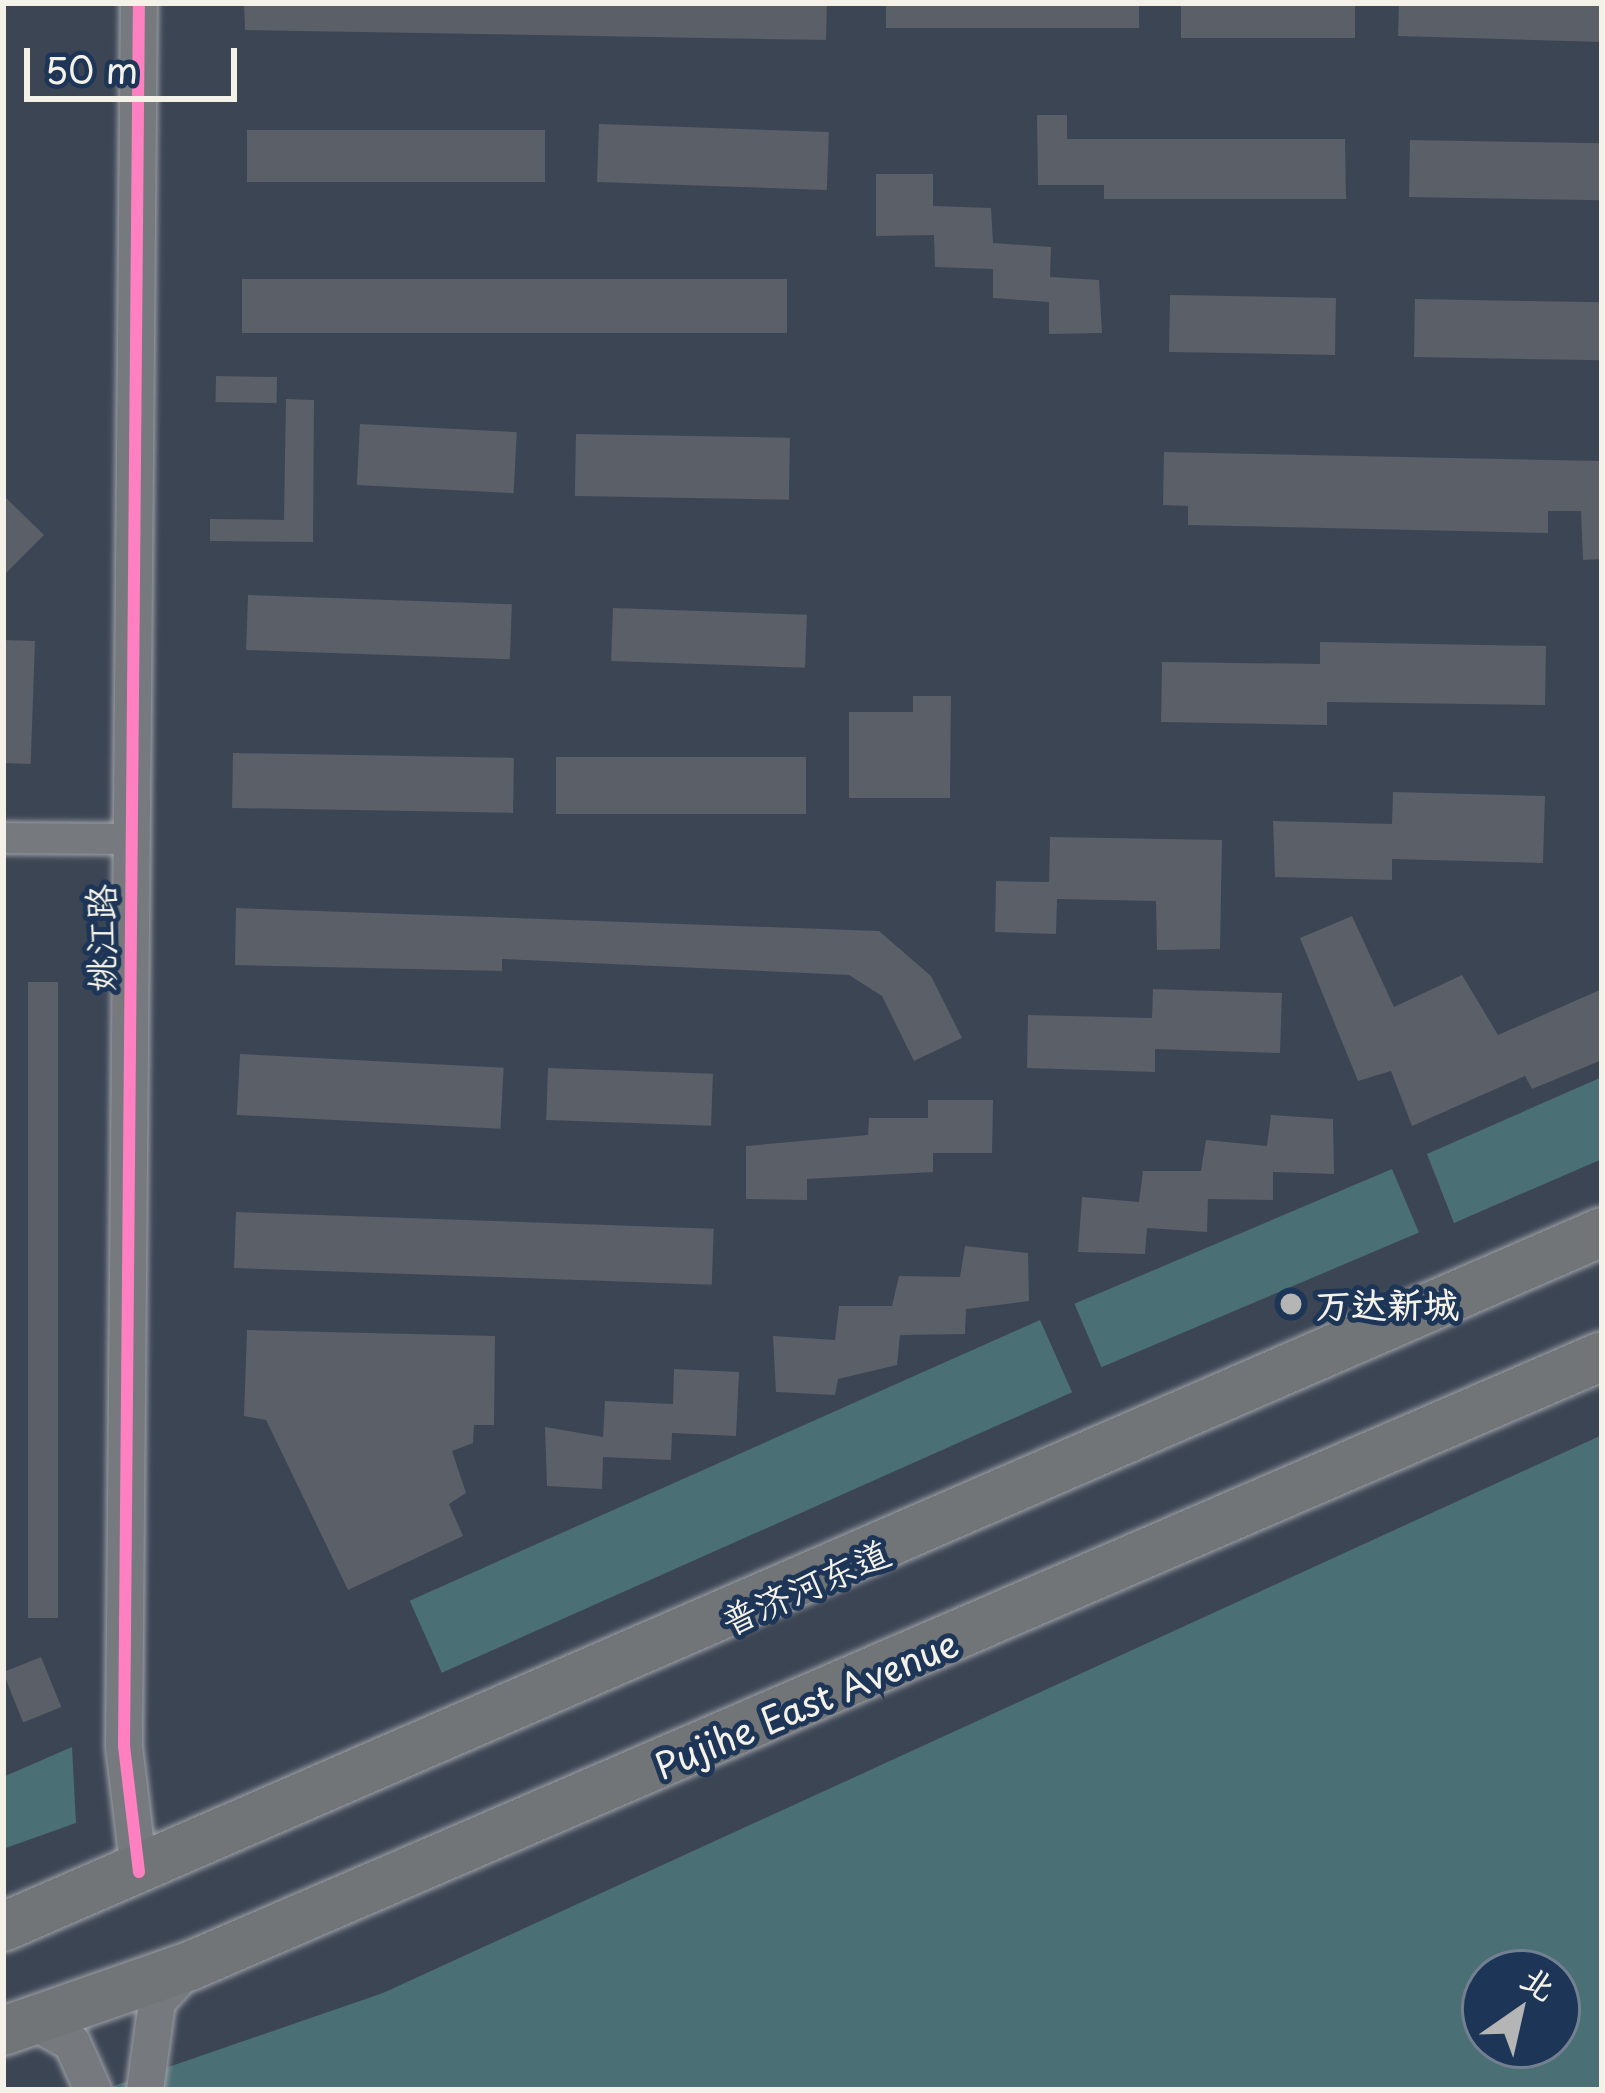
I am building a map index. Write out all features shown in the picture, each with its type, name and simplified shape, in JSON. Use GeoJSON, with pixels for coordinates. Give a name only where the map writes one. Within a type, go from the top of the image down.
{"type":"FeatureCollection","features":[{"type":"Feature","properties":{"kind":"main road","name":"普济河东道"},"geometry":{"type":"LineString","coordinates":[[3,1927],[139,1872],[1602,1232]]}},
{"type":"Feature","properties":{"kind":"main road","name":"Pujihe East Avenue"},"geometry":{"type":"LineString","coordinates":[[18,2026],[190,1966],[1602,1356]]}},
{"type":"Feature","properties":{"kind":"street","name":"姚江路"},"geometry":{"type":"LineString","coordinates":[[139,3],[124,1746],[139,1872]]}},
{"type":"Feature","properties":{"kind":"street"},"geometry":{"type":"LineString","coordinates":[[3,838],[130,838]]}},
{"type":"Feature","properties":{"kind":"street"},"geometry":{"type":"LineString","coordinates":[[146,2090],[157,2002],[190,1966]]}},
{"type":"Feature","properties":{"kind":"street"},"geometry":{"type":"LineString","coordinates":[[18,2026],[72,2043],[93,2090]]}},
{"type":"Feature","properties":{"kind":"green space"},"geometry":{"type":"Polygon","coordinates":[[[1602,1077],[1602,1159],[1454,1223],[1427,1154],[1602,1077]]]}},
{"type":"Feature","properties":{"kind":"green space"},"geometry":{"type":"Polygon","coordinates":[[[1392,1169],[1419,1233],[1101,1367],[1074,1304],[1392,1169]]]}},
{"type":"Feature","properties":{"kind":"green space"},"geometry":{"type":"Polygon","coordinates":[[[1040,1320],[1072,1392],[442,1673],[410,1601],[1040,1320]]]}},
{"type":"Feature","properties":{"kind":"green space"},"geometry":{"type":"Polygon","coordinates":[[[1602,1435],[1602,2090],[102,2090],[383,1993],[1602,1435]]]}},
{"type":"Feature","properties":{"kind":"green space"},"geometry":{"type":"Polygon","coordinates":[[[72,1747],[76,1823],[3,1849],[3,1777],[72,1747]]]}},
{"type":"Feature","properties":{"kind":"building"},"geometry":{"type":"Polygon","coordinates":[[[244,3],[827,3],[826,40],[245,30],[244,3]]]}},
{"type":"Feature","properties":{"kind":"building"},"geometry":{"type":"Polygon","coordinates":[[[886,3],[1139,3],[1139,28],[886,28],[886,3]]]}},
{"type":"Feature","properties":{"kind":"building"},"geometry":{"type":"Polygon","coordinates":[[[1181,3],[1355,3],[1355,38],[1181,38],[1181,3]]]}},
{"type":"Feature","properties":{"kind":"building"},"geometry":{"type":"Polygon","coordinates":[[[1399,3],[1602,3],[1602,42],[1398,36],[1399,3]]]}},
{"type":"Feature","properties":{"kind":"building"},"geometry":{"type":"Polygon","coordinates":[[[1037,115],[1067,115],[1067,139],[1345,139],[1346,199],[1104,199],[1104,185],[1038,185],[1037,115]]]}},
{"type":"Feature","properties":{"kind":"building"},"geometry":{"type":"Polygon","coordinates":[[[599,124],[829,132],[827,190],[597,182],[599,124]]]}},
{"type":"Feature","properties":{"kind":"building"},"geometry":{"type":"Polygon","coordinates":[[[247,130],[545,130],[545,182],[247,182],[247,130]]]}},
{"type":"Feature","properties":{"kind":"building"},"geometry":{"type":"Polygon","coordinates":[[[1410,140],[1602,143],[1601,200],[1409,197],[1410,140]]]}},
{"type":"Feature","properties":{"kind":"building"},"geometry":{"type":"Polygon","coordinates":[[[876,174],[933,174],[933,206],[991,208],[993,243],[1051,247],[1050,277],[1099,280],[1102,333],[1049,334],[1049,302],[993,298],[993,269],[935,267],[934,235],[876,236],[876,174]]]}},
{"type":"Feature","properties":{"kind":"building"},"geometry":{"type":"Polygon","coordinates":[[[242,279],[787,279],[787,333],[242,333],[242,279]]]}},
{"type":"Feature","properties":{"kind":"building"},"geometry":{"type":"Polygon","coordinates":[[[1170,295],[1336,298],[1335,355],[1169,352],[1170,295]]]}},
{"type":"Feature","properties":{"kind":"building"},"geometry":{"type":"Polygon","coordinates":[[[1415,299],[1602,302],[1601,360],[1414,357],[1415,299]]]}},
{"type":"Feature","properties":{"kind":"building"},"geometry":{"type":"Polygon","coordinates":[[[216,376],[277,377],[277,403],[216,402],[216,376]]]}},
{"type":"Feature","properties":{"kind":"building"},"geometry":{"type":"Polygon","coordinates":[[[286,399],[314,400],[313,542],[210,541],[210,519],[284,520],[286,399]]]}},
{"type":"Feature","properties":{"kind":"building"},"geometry":{"type":"Polygon","coordinates":[[[360,424],[517,432],[514,493],[357,485],[360,424]]]}},
{"type":"Feature","properties":{"kind":"building"},"geometry":{"type":"Polygon","coordinates":[[[576,434],[790,438],[789,500],[575,496],[576,434]]]}},
{"type":"Feature","properties":{"kind":"building"},"geometry":{"type":"Polygon","coordinates":[[[1164,452],[1602,461],[1602,559],[1583,560],[1581,511],[1548,511],[1548,533],[1188,525],[1188,506],[1163,505],[1164,452]]]}},
{"type":"Feature","properties":{"kind":"building"},"geometry":{"type":"Polygon","coordinates":[[[3,495],[44,535],[3,576],[3,495]]]}},
{"type":"Feature","properties":{"kind":"building"},"geometry":{"type":"Polygon","coordinates":[[[248,595],[512,604],[510,659],[246,650],[248,595]]]}},
{"type":"Feature","properties":{"kind":"building"},"geometry":{"type":"Polygon","coordinates":[[[613,608],[807,615],[805,668],[611,661],[613,608]]]}},
{"type":"Feature","properties":{"kind":"building"},"geometry":{"type":"Polygon","coordinates":[[[3,640],[35,641],[31,764],[3,763],[3,640]]]}},
{"type":"Feature","properties":{"kind":"building"},"geometry":{"type":"Polygon","coordinates":[[[1320,642],[1546,646],[1545,705],[1327,702],[1327,725],[1161,722],[1162,662],[1320,664],[1320,642]]]}},
{"type":"Feature","properties":{"kind":"building"},"geometry":{"type":"Polygon","coordinates":[[[913,696],[951,696],[950,798],[849,798],[849,712],[913,712],[913,696]]]}},
{"type":"Feature","properties":{"kind":"building"},"geometry":{"type":"Polygon","coordinates":[[[233,753],[514,758],[513,813],[232,808],[233,753]]]}},
{"type":"Feature","properties":{"kind":"building"},"geometry":{"type":"Polygon","coordinates":[[[556,757],[806,757],[806,814],[556,814],[556,757]]]}},
{"type":"Feature","properties":{"kind":"building"},"geometry":{"type":"Polygon","coordinates":[[[1393,792],[1545,796],[1543,863],[1392,859],[1392,880],[1275,877],[1273,821],[1392,824],[1393,792]]]}},
{"type":"Feature","properties":{"kind":"building"},"geometry":{"type":"Polygon","coordinates":[[[1050,837],[1222,840],[1220,949],[1157,950],[1156,901],[1057,899],[1056,934],[995,932],[996,881],[1049,882],[1050,837]]]}},
{"type":"Feature","properties":{"kind":"building"},"geometry":{"type":"Polygon","coordinates":[[[236,908],[879,931],[931,976],[962,1038],[914,1061],[882,996],[849,975],[502,959],[502,971],[235,965],[236,908]]]}},
{"type":"Feature","properties":{"kind":"building"},"geometry":{"type":"Polygon","coordinates":[[[1352,916],[1394,1007],[1462,975],[1498,1035],[1602,989],[1602,1060],[1532,1089],[1525,1076],[1412,1126],[1391,1071],[1358,1081],[1300,938],[1352,916]]]}},
{"type":"Feature","properties":{"kind":"building"},"geometry":{"type":"Polygon","coordinates":[[[28,982],[58,982],[58,1618],[28,1618],[28,982]]]}},
{"type":"Feature","properties":{"kind":"building"},"geometry":{"type":"Polygon","coordinates":[[[1153,989],[1282,993],[1280,1053],[1155,1049],[1155,1072],[1027,1068],[1028,1015],[1152,1018],[1153,989]]]}},
{"type":"Feature","properties":{"kind":"building"},"geometry":{"type":"Polygon","coordinates":[[[240,1054],[504,1068],[500,1129],[237,1115],[240,1054]]]}},
{"type":"Feature","properties":{"kind":"building"},"geometry":{"type":"Polygon","coordinates":[[[548,1068],[713,1074],[711,1126],[546,1120],[548,1068]]]}},
{"type":"Feature","properties":{"kind":"building"},"geometry":{"type":"Polygon","coordinates":[[[928,1100],[993,1100],[992,1153],[933,1153],[933,1172],[807,1179],[807,1200],[746,1199],[746,1146],[868,1135],[869,1118],[928,1118],[928,1100]]]}},
{"type":"Feature","properties":{"kind":"building"},"geometry":{"type":"Polygon","coordinates":[[[1271,1115],[1333,1119],[1334,1174],[1273,1172],[1273,1200],[1208,1199],[1207,1232],[1147,1228],[1145,1254],[1078,1252],[1082,1197],[1139,1202],[1143,1171],[1201,1171],[1206,1140],[1267,1146],[1271,1115]]]}},
{"type":"Feature","properties":{"kind":"building"},"geometry":{"type":"Polygon","coordinates":[[[236,1212],[714,1229],[712,1285],[234,1268],[236,1212]]]}},
{"type":"Feature","properties":{"kind":"building"},"geometry":{"type":"Polygon","coordinates":[[[965,1246],[1028,1253],[1029,1301],[966,1309],[965,1334],[900,1335],[897,1365],[838,1379],[835,1395],[776,1392],[773,1336],[835,1340],[839,1306],[892,1306],[899,1276],[960,1277],[965,1246]]]}},
{"type":"Feature","properties":{"kind":"building"},"geometry":{"type":"Polygon","coordinates":[[[247,1330],[495,1336],[494,1425],[474,1425],[473,1443],[452,1451],[466,1493],[449,1504],[463,1536],[348,1590],[266,1420],[244,1416],[247,1330]]]}},
{"type":"Feature","properties":{"kind":"building"},"geometry":{"type":"Polygon","coordinates":[[[674,1369],[739,1372],[736,1436],[672,1433],[671,1460],[603,1457],[602,1489],[547,1486],[545,1427],[603,1437],[605,1401],[673,1404],[674,1369]]]}},
{"type":"Feature","properties":{"kind":"building"},"geometry":{"type":"Polygon","coordinates":[[[41,1657],[61,1707],[23,1722],[3,1672],[41,1657]]]}},
{"type":"Feature","properties":{"kind":"cycle path"},"geometry":{"type":"LineString","coordinates":[[139,3],[124,1746],[139,1872]]}},
{"type":"Feature","properties":{"kind":"place","name":"万达新城"},"geometry":{"type":"Point","coordinates":[1291,1304]}}]}
